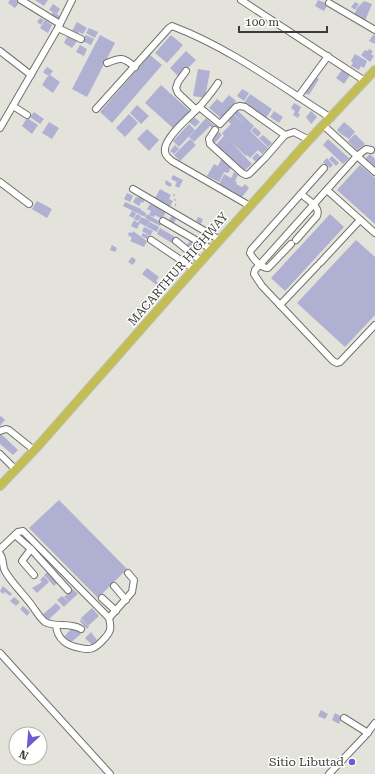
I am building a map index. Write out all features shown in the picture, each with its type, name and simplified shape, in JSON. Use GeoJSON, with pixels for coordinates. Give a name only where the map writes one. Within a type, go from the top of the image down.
{"type":"FeatureCollection","features":[{"type":"Feature","properties":{"kind":"highway","name":"MACARTHUR HIGHWAY"},"geometry":{"type":"LineString","coordinates":[[0,486],[34,450],[309,140],[324,126],[375,70]]}},
{"type":"Feature","properties":{"kind":"street"},"geometry":{"type":"LineString","coordinates":[[21,0],[81,39]]}},
{"type":"Feature","properties":{"kind":"street"},"geometry":{"type":"LineString","coordinates":[[0,128],[59,26],[72,0]]}},
{"type":"Feature","properties":{"kind":"street"},"geometry":{"type":"LineString","coordinates":[[241,0],[366,81]]}},
{"type":"Feature","properties":{"kind":"street"},"geometry":{"type":"LineString","coordinates":[[329,2],[375,30]]}},
{"type":"Feature","properties":{"kind":"street"},"geometry":{"type":"LineString","coordinates":[[96,109],[172,26],[195,35],[239,59],[331,118]]}},
{"type":"Feature","properties":{"kind":"street"},"geometry":{"type":"LineString","coordinates":[[0,51],[31,75]]}},
{"type":"Feature","properties":{"kind":"street"},"geometry":{"type":"LineString","coordinates":[[298,97],[328,56]]}},
{"type":"Feature","properties":{"kind":"street"},"geometry":{"type":"LineString","coordinates":[[107,63],[123,58],[135,67]]}},
{"type":"Feature","properties":{"kind":"street"},"geometry":{"type":"LineString","coordinates":[[186,71],[178,82],[176,88],[178,93],[198,108],[217,128]]}},
{"type":"Feature","properties":{"kind":"street"},"geometry":{"type":"LineString","coordinates":[[218,83],[168,141],[165,152],[167,157],[250,206]]}},
{"type":"Feature","properties":{"kind":"street"},"geometry":{"type":"LineString","coordinates":[[13,106],[27,115]]}},
{"type":"Feature","properties":{"kind":"street"},"geometry":{"type":"LineString","coordinates":[[286,136],[245,107],[240,106],[236,107],[209,139],[210,144],[246,175],[249,174],[286,136],[294,132],[309,140]]}},
{"type":"Feature","properties":{"kind":"street"},"geometry":{"type":"LineString","coordinates":[[324,126],[375,172]]}},
{"type":"Feature","properties":{"kind":"street"},"geometry":{"type":"LineString","coordinates":[[371,150],[366,149],[357,156],[254,272],[256,278],[280,305],[336,363],[340,362],[375,325]]}},
{"type":"Feature","properties":{"kind":"street"},"geometry":{"type":"LineString","coordinates":[[301,194],[318,210],[317,216],[268,268],[264,268],[250,255],[251,250],[324,168]]}},
{"type":"Feature","properties":{"kind":"street"},"geometry":{"type":"LineString","coordinates":[[0,182],[29,204]]}},
{"type":"Feature","properties":{"kind":"street"},"geometry":{"type":"LineString","coordinates":[[133,189],[220,240]]}},
{"type":"Feature","properties":{"kind":"street"},"geometry":{"type":"LineString","coordinates":[[327,190],[375,233]]}},
{"type":"Feature","properties":{"kind":"street"},"geometry":{"type":"LineString","coordinates":[[280,305],[360,220]]}},
{"type":"Feature","properties":{"kind":"street"},"geometry":{"type":"LineString","coordinates":[[162,221],[211,249]]}},
{"type":"Feature","properties":{"kind":"street"},"geometry":{"type":"LineString","coordinates":[[151,240],[194,269]]}},
{"type":"Feature","properties":{"kind":"street"},"geometry":{"type":"LineString","coordinates":[[176,241],[201,261]]}},
{"type":"Feature","properties":{"kind":"street"},"geometry":{"type":"LineString","coordinates":[[0,431],[6,429],[10,430],[34,450]]}},
{"type":"Feature","properties":{"kind":"street"},"geometry":{"type":"LineString","coordinates":[[0,454],[16,470]]}},
{"type":"Feature","properties":{"kind":"street"},"geometry":{"type":"LineString","coordinates":[[0,549],[21,531],[28,535],[109,618],[109,632],[94,648],[87,650],[67,645],[57,632],[56,625]]}},
{"type":"Feature","properties":{"kind":"street"},"geometry":{"type":"LineString","coordinates":[[15,535],[31,549],[68,590]]}},
{"type":"Feature","properties":{"kind":"street"},"geometry":{"type":"LineString","coordinates":[[31,549],[22,562],[34,575]]}},
{"type":"Feature","properties":{"kind":"street"},"geometry":{"type":"LineString","coordinates":[[0,554],[3,558],[6,573],[46,622],[56,625],[71,625],[81,629]]}},
{"type":"Feature","properties":{"kind":"street"},"geometry":{"type":"LineString","coordinates":[[109,618],[132,592],[134,580],[128,572]]}},
{"type":"Feature","properties":{"kind":"street"},"geometry":{"type":"LineString","coordinates":[[114,586],[126,600]]}},
{"type":"Feature","properties":{"kind":"street"},"geometry":{"type":"LineString","coordinates":[[102,598],[116,611]]}},
{"type":"Feature","properties":{"kind":"street"},"geometry":{"type":"LineString","coordinates":[[0,653],[110,774]]}},
{"type":"Feature","properties":{"kind":"street"},"geometry":{"type":"LineString","coordinates":[[344,718],[368,733]]}},
{"type":"Feature","properties":{"kind":"street"},"geometry":{"type":"LineString","coordinates":[[329,774],[368,733],[375,723]]}},
{"type":"Feature","properties":{"kind":"path"},"geometry":{"type":"LineString","coordinates":[[174,194],[178,215]]}},
{"type":"Feature","properties":{"kind":"building"},"geometry":{"type":"Polygon","coordinates":[[[10,0],[16,0],[19,3],[15,8],[8,3],[10,0]]]}},
{"type":"Feature","properties":{"kind":"building"},"geometry":{"type":"Polygon","coordinates":[[[35,0],[48,0],[44,6],[35,0]]]}},
{"type":"Feature","properties":{"kind":"building"},"geometry":{"type":"Polygon","coordinates":[[[318,0],[328,4],[324,11],[315,6],[318,0]]]}},
{"type":"Feature","properties":{"kind":"building"},"geometry":{"type":"Polygon","coordinates":[[[364,1],[372,4],[365,21],[354,16],[357,8],[364,1]]]}},
{"type":"Feature","properties":{"kind":"building"},"geometry":{"type":"Polygon","coordinates":[[[355,2],[359,4],[355,10],[351,7],[355,2]]]}},
{"type":"Feature","properties":{"kind":"building"},"geometry":{"type":"Polygon","coordinates":[[[53,4],[60,9],[57,14],[49,10],[53,4]]]}},
{"type":"Feature","properties":{"kind":"building"},"geometry":{"type":"Polygon","coordinates":[[[53,12],[60,16],[57,21],[50,16],[53,12]]]}},
{"type":"Feature","properties":{"kind":"building"},"geometry":{"type":"Polygon","coordinates":[[[40,18],[44,20],[41,25],[37,22],[40,18]]]}},
{"type":"Feature","properties":{"kind":"building"},"geometry":{"type":"Polygon","coordinates":[[[45,20],[52,25],[48,33],[40,28],[45,20]]]}},
{"type":"Feature","properties":{"kind":"building"},"geometry":{"type":"Polygon","coordinates":[[[77,22],[87,28],[83,34],[79,32],[78,34],[72,31],[77,22]]]}},
{"type":"Feature","properties":{"kind":"building"},"geometry":{"type":"Polygon","coordinates":[[[89,28],[98,32],[95,38],[86,33],[89,28]]]}},
{"type":"Feature","properties":{"kind":"building"},"geometry":{"type":"Polygon","coordinates":[[[374,34],[375,35],[375,44],[369,41],[374,34]]]}},
{"type":"Feature","properties":{"kind":"building"},"geometry":{"type":"Polygon","coordinates":[[[68,35],[77,41],[72,48],[64,43],[68,35]]]}},
{"type":"Feature","properties":{"kind":"building"},"geometry":{"type":"Polygon","coordinates":[[[86,35],[94,39],[91,45],[82,41],[86,35]]]}},
{"type":"Feature","properties":{"kind":"building"},"geometry":{"type":"Polygon","coordinates":[[[100,35],[115,43],[87,97],[72,89],[100,35]]]}},
{"type":"Feature","properties":{"kind":"building"},"geometry":{"type":"Polygon","coordinates":[[[171,35],[183,45],[167,63],[155,53],[171,35]]]}},
{"type":"Feature","properties":{"kind":"building"},"geometry":{"type":"Polygon","coordinates":[[[80,45],[87,49],[84,56],[76,52],[80,45]]]}},
{"type":"Feature","properties":{"kind":"building"},"geometry":{"type":"Polygon","coordinates":[[[369,49],[373,51],[371,54],[374,56],[370,62],[361,55],[365,50],[368,51],[369,49]]]}},
{"type":"Feature","properties":{"kind":"building"},"geometry":{"type":"Polygon","coordinates":[[[186,51],[196,60],[179,77],[170,68],[186,51]]]}},
{"type":"Feature","properties":{"kind":"building"},"geometry":{"type":"Polygon","coordinates":[[[355,54],[367,61],[364,68],[361,66],[359,70],[351,66],[353,63],[351,61],[355,54]]]}},
{"type":"Feature","properties":{"kind":"building"},"geometry":{"type":"Polygon","coordinates":[[[150,55],[162,65],[112,123],[100,112],[150,55]]]}},
{"type":"Feature","properties":{"kind":"building"},"geometry":{"type":"Polygon","coordinates":[[[47,67],[53,71],[50,75],[60,82],[53,93],[42,85],[49,74],[47,75],[43,72],[47,67]]]}},
{"type":"Feature","properties":{"kind":"building"},"geometry":{"type":"Polygon","coordinates":[[[198,69],[210,71],[205,98],[193,96],[198,69]]]}},
{"type":"Feature","properties":{"kind":"building"},"geometry":{"type":"Polygon","coordinates":[[[342,70],[350,75],[344,84],[336,78],[342,70]]]}},
{"type":"Feature","properties":{"kind":"building"},"geometry":{"type":"Polygon","coordinates":[[[315,77],[319,79],[309,95],[305,93],[315,77]]]}},
{"type":"Feature","properties":{"kind":"building"},"geometry":{"type":"Polygon","coordinates":[[[161,85],[191,112],[174,129],[145,103],[161,85]]]}},
{"type":"Feature","properties":{"kind":"building"},"geometry":{"type":"Polygon","coordinates":[[[242,89],[249,93],[244,101],[237,96],[242,89]]]}},
{"type":"Feature","properties":{"kind":"building"},"geometry":{"type":"Polygon","coordinates":[[[250,94],[272,109],[266,118],[244,103],[250,94]]]}},
{"type":"Feature","properties":{"kind":"building"},"geometry":{"type":"Polygon","coordinates":[[[229,95],[236,101],[221,118],[209,108],[217,99],[222,103],[229,95]]]}},
{"type":"Feature","properties":{"kind":"building"},"geometry":{"type":"Polygon","coordinates":[[[294,103],[301,107],[298,113],[300,114],[298,118],[293,115],[295,111],[291,108],[294,103]]]}},
{"type":"Feature","properties":{"kind":"building"},"geometry":{"type":"Polygon","coordinates":[[[137,105],[149,116],[141,124],[130,113],[137,105]]]}},
{"type":"Feature","properties":{"kind":"building"},"geometry":{"type":"Polygon","coordinates":[[[237,110],[254,126],[250,131],[268,148],[262,154],[258,150],[250,158],[230,141],[252,164],[243,172],[216,145],[224,136],[222,133],[231,124],[228,121],[234,115],[245,125],[233,113],[237,110]]]}},
{"type":"Feature","properties":{"kind":"building"},"geometry":{"type":"Polygon","coordinates":[[[274,111],[283,117],[279,123],[270,117],[274,111]]]}},
{"type":"Feature","properties":{"kind":"building"},"geometry":{"type":"Polygon","coordinates":[[[311,111],[317,117],[311,124],[306,117],[311,111]]]}},
{"type":"Feature","properties":{"kind":"building"},"geometry":{"type":"Polygon","coordinates":[[[34,112],[44,119],[40,124],[30,117],[34,112]]]}},
{"type":"Feature","properties":{"kind":"building"},"geometry":{"type":"Polygon","coordinates":[[[129,114],[138,123],[125,137],[116,128],[129,114]]]}},
{"type":"Feature","properties":{"kind":"building"},"geometry":{"type":"Polygon","coordinates":[[[194,117],[200,122],[195,127],[189,122],[194,117]]]}},
{"type":"Feature","properties":{"kind":"building"},"geometry":{"type":"Polygon","coordinates":[[[27,118],[38,125],[32,134],[22,126],[27,118]]]}},
{"type":"Feature","properties":{"kind":"building"},"geometry":{"type":"Polygon","coordinates":[[[206,118],[219,130],[217,132],[210,126],[194,142],[189,137],[206,118]]]}},
{"type":"Feature","properties":{"kind":"building"},"geometry":{"type":"Polygon","coordinates":[[[49,122],[59,128],[52,139],[42,133],[49,122]]]}},
{"type":"Feature","properties":{"kind":"building"},"geometry":{"type":"Polygon","coordinates":[[[344,122],[349,126],[341,134],[337,130],[344,122]]]}},
{"type":"Feature","properties":{"kind":"building"},"geometry":{"type":"Polygon","coordinates":[[[189,124],[195,130],[179,147],[173,141],[189,124]]]}},
{"type":"Feature","properties":{"kind":"building"},"geometry":{"type":"Polygon","coordinates":[[[349,126],[355,132],[349,139],[341,134],[349,126]]]}},
{"type":"Feature","properties":{"kind":"building"},"geometry":{"type":"Polygon","coordinates":[[[255,127],[261,133],[258,137],[251,131],[255,127]]]}},
{"type":"Feature","properties":{"kind":"building"},"geometry":{"type":"Polygon","coordinates":[[[147,129],[159,140],[149,151],[137,139],[147,129]]]}},
{"type":"Feature","properties":{"kind":"building"},"geometry":{"type":"Polygon","coordinates":[[[219,132],[222,135],[215,143],[211,140],[219,132]]]}},
{"type":"Feature","properties":{"kind":"building"},"geometry":{"type":"Polygon","coordinates":[[[355,134],[365,144],[357,150],[348,141],[355,134]]]}},
{"type":"Feature","properties":{"kind":"building"},"geometry":{"type":"Polygon","coordinates":[[[263,135],[272,143],[268,147],[259,138],[263,135]]]}},
{"type":"Feature","properties":{"kind":"building"},"geometry":{"type":"Polygon","coordinates":[[[190,139],[196,145],[180,161],[174,155],[190,139]]]}},
{"type":"Feature","properties":{"kind":"building"},"geometry":{"type":"Polygon","coordinates":[[[328,139],[349,158],[343,164],[323,145],[328,139]]]}},
{"type":"Feature","properties":{"kind":"building"},"geometry":{"type":"Polygon","coordinates":[[[175,145],[179,149],[174,154],[170,151],[175,145]]]}},
{"type":"Feature","properties":{"kind":"building"},"geometry":{"type":"Polygon","coordinates":[[[257,153],[262,158],[257,163],[252,158],[257,153]]]}},
{"type":"Feature","properties":{"kind":"building"},"geometry":{"type":"Polygon","coordinates":[[[370,154],[375,159],[375,168],[365,159],[370,154]]]}},
{"type":"Feature","properties":{"kind":"building"},"geometry":{"type":"Polygon","coordinates":[[[332,156],[339,163],[336,166],[329,159],[332,156]]]}},
{"type":"Feature","properties":{"kind":"building"},"geometry":{"type":"Polygon","coordinates":[[[222,158],[232,166],[228,173],[224,172],[219,182],[207,176],[214,164],[218,166],[222,158]]]}},
{"type":"Feature","properties":{"kind":"building"},"geometry":{"type":"Polygon","coordinates":[[[327,158],[333,165],[330,168],[323,162],[327,158]]]}},
{"type":"Feature","properties":{"kind":"building"},"geometry":{"type":"Polygon","coordinates":[[[360,165],[375,178],[375,224],[337,190],[360,165]]]}},
{"type":"Feature","properties":{"kind":"building"},"geometry":{"type":"Polygon","coordinates":[[[234,172],[238,175],[235,181],[237,182],[236,184],[242,187],[245,184],[249,188],[242,197],[219,184],[224,174],[231,178],[234,172]]]}},
{"type":"Feature","properties":{"kind":"building"},"geometry":{"type":"Polygon","coordinates":[[[173,175],[183,180],[179,188],[175,186],[177,182],[171,179],[173,175]]]}},
{"type":"Feature","properties":{"kind":"building"},"geometry":{"type":"Polygon","coordinates":[[[166,180],[172,184],[170,187],[165,184],[166,180]]]}},
{"type":"Feature","properties":{"kind":"building"},"geometry":{"type":"Polygon","coordinates":[[[160,189],[171,195],[169,199],[173,201],[169,208],[154,200],[160,189]]]}},
{"type":"Feature","properties":{"kind":"building"},"geometry":{"type":"Polygon","coordinates":[[[127,193],[133,196],[130,202],[124,199],[127,193]]]}},
{"type":"Feature","properties":{"kind":"building"},"geometry":{"type":"Polygon","coordinates":[[[140,195],[145,198],[143,203],[141,202],[139,206],[133,202],[136,197],[138,198],[140,195]]]}},
{"type":"Feature","properties":{"kind":"building"},"geometry":{"type":"Polygon","coordinates":[[[37,201],[52,209],[47,218],[32,209],[37,201]]]}},
{"type":"Feature","properties":{"kind":"building"},"geometry":{"type":"Polygon","coordinates":[[[125,202],[141,209],[146,213],[145,217],[123,206],[125,202]]]}},
{"type":"Feature","properties":{"kind":"building"},"geometry":{"type":"Polygon","coordinates":[[[150,204],[166,212],[162,219],[155,215],[154,217],[149,215],[151,211],[147,209],[150,204]]]}},
{"type":"Feature","properties":{"kind":"building"},"geometry":{"type":"Polygon","coordinates":[[[132,211],[136,213],[134,218],[129,216],[132,211]]]}},
{"type":"Feature","properties":{"kind":"building"},"geometry":{"type":"Polygon","coordinates":[[[137,214],[141,216],[138,221],[134,219],[137,214]]]}},
{"type":"Feature","properties":{"kind":"building"},"geometry":{"type":"Polygon","coordinates":[[[147,214],[162,223],[160,226],[145,218],[147,214]]]}},
{"type":"Feature","properties":{"kind":"building"},"geometry":{"type":"Polygon","coordinates":[[[330,214],[344,227],[285,291],[271,278],[330,214]]]}},
{"type":"Feature","properties":{"kind":"building"},"geometry":{"type":"Polygon","coordinates":[[[172,215],[177,217],[174,223],[169,220],[172,215]]]}},
{"type":"Feature","properties":{"kind":"building"},"geometry":{"type":"Polygon","coordinates":[[[141,217],[150,221],[147,227],[140,223],[137,229],[131,226],[134,220],[138,223],[141,217]]]}},
{"type":"Feature","properties":{"kind":"building"},"geometry":{"type":"Polygon","coordinates":[[[198,217],[203,219],[201,224],[196,221],[198,217]]]}},
{"type":"Feature","properties":{"kind":"building"},"geometry":{"type":"Polygon","coordinates":[[[150,222],[159,227],[157,232],[147,227],[150,222]]]}},
{"type":"Feature","properties":{"kind":"building"},"geometry":{"type":"Polygon","coordinates":[[[144,227],[153,231],[150,236],[142,231],[144,227]]]}},
{"type":"Feature","properties":{"kind":"building"},"geometry":{"type":"Polygon","coordinates":[[[160,228],[175,237],[172,243],[157,234],[160,228]]]}},
{"type":"Feature","properties":{"kind":"building"},"geometry":{"type":"Polygon","coordinates":[[[133,231],[147,241],[144,247],[130,241],[132,238],[128,235],[129,232],[132,233],[133,231]]]}},
{"type":"Feature","properties":{"kind":"building"},"geometry":{"type":"Polygon","coordinates":[[[143,233],[149,236],[147,239],[141,236],[143,233]]]}},
{"type":"Feature","properties":{"kind":"building"},"geometry":{"type":"Polygon","coordinates":[[[356,240],[375,257],[375,315],[345,347],[297,303],[356,240]]]}},
{"type":"Feature","properties":{"kind":"building"},"geometry":{"type":"Polygon","coordinates":[[[190,241],[197,245],[194,249],[187,245],[190,241]]]}},
{"type":"Feature","properties":{"kind":"building"},"geometry":{"type":"Polygon","coordinates":[[[112,245],[117,248],[115,252],[110,250],[112,245]]]}},
{"type":"Feature","properties":{"kind":"building"},"geometry":{"type":"Polygon","coordinates":[[[132,257],[136,260],[133,265],[128,262],[132,257]]]}},
{"type":"Feature","properties":{"kind":"building"},"geometry":{"type":"Polygon","coordinates":[[[147,268],[159,277],[156,281],[164,287],[162,289],[142,274],[147,268]]]}},
{"type":"Feature","properties":{"kind":"building"},"geometry":{"type":"Polygon","coordinates":[[[1,416],[5,420],[0,426],[0,417],[1,416]]]}},
{"type":"Feature","properties":{"kind":"building"},"geometry":{"type":"Polygon","coordinates":[[[0,433],[18,450],[13,455],[0,444],[0,433]]]}},
{"type":"Feature","properties":{"kind":"building"},"geometry":{"type":"Polygon","coordinates":[[[59,500],[127,569],[98,598],[29,528],[59,500]]]}},
{"type":"Feature","properties":{"kind":"building"},"geometry":{"type":"Polygon","coordinates":[[[49,571],[58,582],[54,586],[44,575],[49,571]]]}},
{"type":"Feature","properties":{"kind":"building"},"geometry":{"type":"Polygon","coordinates":[[[44,576],[49,582],[37,593],[32,588],[42,582],[40,580],[44,576]]]}},
{"type":"Feature","properties":{"kind":"building"},"geometry":{"type":"Polygon","coordinates":[[[3,586],[12,594],[10,596],[5,592],[3,594],[0,591],[3,586]]]}},
{"type":"Feature","properties":{"kind":"building"},"geometry":{"type":"Polygon","coordinates":[[[73,589],[78,594],[69,602],[64,597],[73,589]]]}},
{"type":"Feature","properties":{"kind":"building"},"geometry":{"type":"Polygon","coordinates":[[[62,596],[69,602],[64,607],[57,600],[62,596]]]}},
{"type":"Feature","properties":{"kind":"building"},"geometry":{"type":"Polygon","coordinates":[[[14,597],[20,602],[16,606],[10,601],[14,597]]]}},
{"type":"Feature","properties":{"kind":"building"},"geometry":{"type":"Polygon","coordinates":[[[56,603],[61,608],[47,621],[42,615],[56,603]]]}},
{"type":"Feature","properties":{"kind":"building"},"geometry":{"type":"Polygon","coordinates":[[[23,606],[30,612],[27,616],[20,609],[23,606]]]}},
{"type":"Feature","properties":{"kind":"building"},"geometry":{"type":"Polygon","coordinates":[[[92,608],[99,616],[88,626],[81,618],[92,608]]]}},
{"type":"Feature","properties":{"kind":"building"},"geometry":{"type":"Polygon","coordinates":[[[81,619],[89,627],[87,629],[80,621],[81,619]]]}},
{"type":"Feature","properties":{"kind":"building"},"geometry":{"type":"Polygon","coordinates":[[[73,627],[81,634],[69,644],[63,638],[73,627]]]}},
{"type":"Feature","properties":{"kind":"building"},"geometry":{"type":"Polygon","coordinates":[[[91,632],[97,640],[92,645],[85,638],[91,632]]]}},
{"type":"Feature","properties":{"kind":"building"},"geometry":{"type":"Polygon","coordinates":[[[321,710],[328,714],[325,719],[318,716],[321,710]]]}},
{"type":"Feature","properties":{"kind":"building"},"geometry":{"type":"Polygon","coordinates":[[[335,713],[342,717],[339,724],[332,720],[335,713]]]}},
{"type":"Feature","properties":{"kind":"place","name":"Sitio Libutad"},"geometry":{"type":"Point","coordinates":[352,762]}}]}
